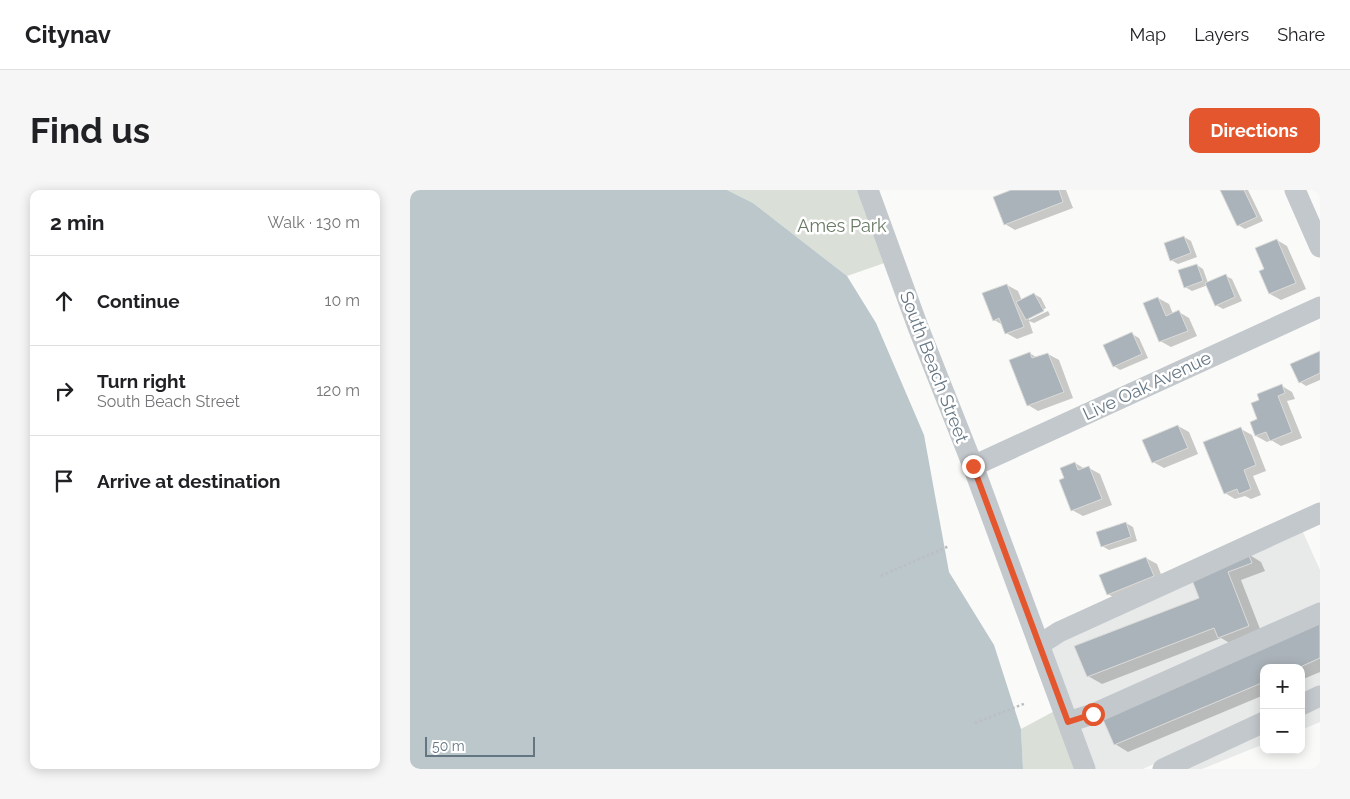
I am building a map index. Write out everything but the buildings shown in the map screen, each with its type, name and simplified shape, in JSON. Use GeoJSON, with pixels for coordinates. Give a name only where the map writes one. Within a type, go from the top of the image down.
{"type":"FeatureCollection","features":[{"type":"Feature","properties":{"kind":"street","name":"South Beach Street"},"geometry":{"type":"LineString","coordinates":[[868,190],[1085,769]]}},
{"type":"Feature","properties":{"kind":"street"},"geometry":{"type":"LineString","coordinates":[[1295,190],[1320,247]]}},
{"type":"Feature","properties":{"kind":"street","name":"Live Oak Avenue"},"geometry":{"type":"LineString","coordinates":[[973,466],[1320,306]]}},
{"type":"Feature","properties":{"kind":"street"},"geometry":{"type":"LineString","coordinates":[[1039,645],[1059,632],[1093,616],[1320,513]]}},
{"type":"Feature","properties":{"kind":"street"},"geometry":{"type":"LineString","coordinates":[[1068,722],[1093,714],[1320,612]]}},
{"type":"Feature","properties":{"kind":"street"},"geometry":{"type":"LineString","coordinates":[[1305,703],[1320,696]]}},
{"type":"Feature","properties":{"kind":"street"},"geometry":{"type":"LineString","coordinates":[[1163,769],[1260,724]]}},
{"type":"Feature","properties":{"kind":"path"},"geometry":{"type":"LineString","coordinates":[[881,576],[949,546]]}},
{"type":"Feature","properties":{"kind":"path"},"geometry":{"type":"LineString","coordinates":[[975,723],[1026,703]]}},
{"type":"Feature","properties":{"kind":"shaded area"},"geometry":{"type":"Polygon","coordinates":[[[410,190],[727,190],[753,203],[847,276],[876,323],[924,435],[949,572],[994,645],[1021,729],[1023,769],[410,769],[410,190]]]}},
{"type":"Feature","properties":{"kind":"shaded area"},"geometry":{"type":"Polygon","coordinates":[[[1297,519],[1320,570],[1320,687],[1305,694],[1305,664],[1260,664],[1260,715],[1143,769],[1093,769],[1044,636],[1297,519]]]}},
{"type":"Feature","properties":{"kind":"shaded area"},"geometry":{"type":"Polygon","coordinates":[[[1320,705],[1320,722],[1305,728],[1305,712],[1320,705]]]}},
{"type":"Feature","properties":{"kind":"shaded area"},"geometry":{"type":"Polygon","coordinates":[[[1260,734],[1260,746],[1202,769],[1183,769],[1260,734]]]}},
{"type":"Feature","properties":{"kind":"green space","name":"Ames Park"},"geometry":{"type":"Polygon","coordinates":[[[727,190],[868,190],[893,260],[847,276],[753,203],[727,190]]]}},
{"type":"Feature","properties":{"kind":"green space"},"geometry":{"type":"Polygon","coordinates":[[[1062,707],[1086,769],[1023,769],[1021,729],[1062,707]]]}},
{"type":"Feature","properties":{"kind":"route"},"geometry":{"type":"LineString","coordinates":[[973,466],[1068,722],[1093,714]]}}]}
